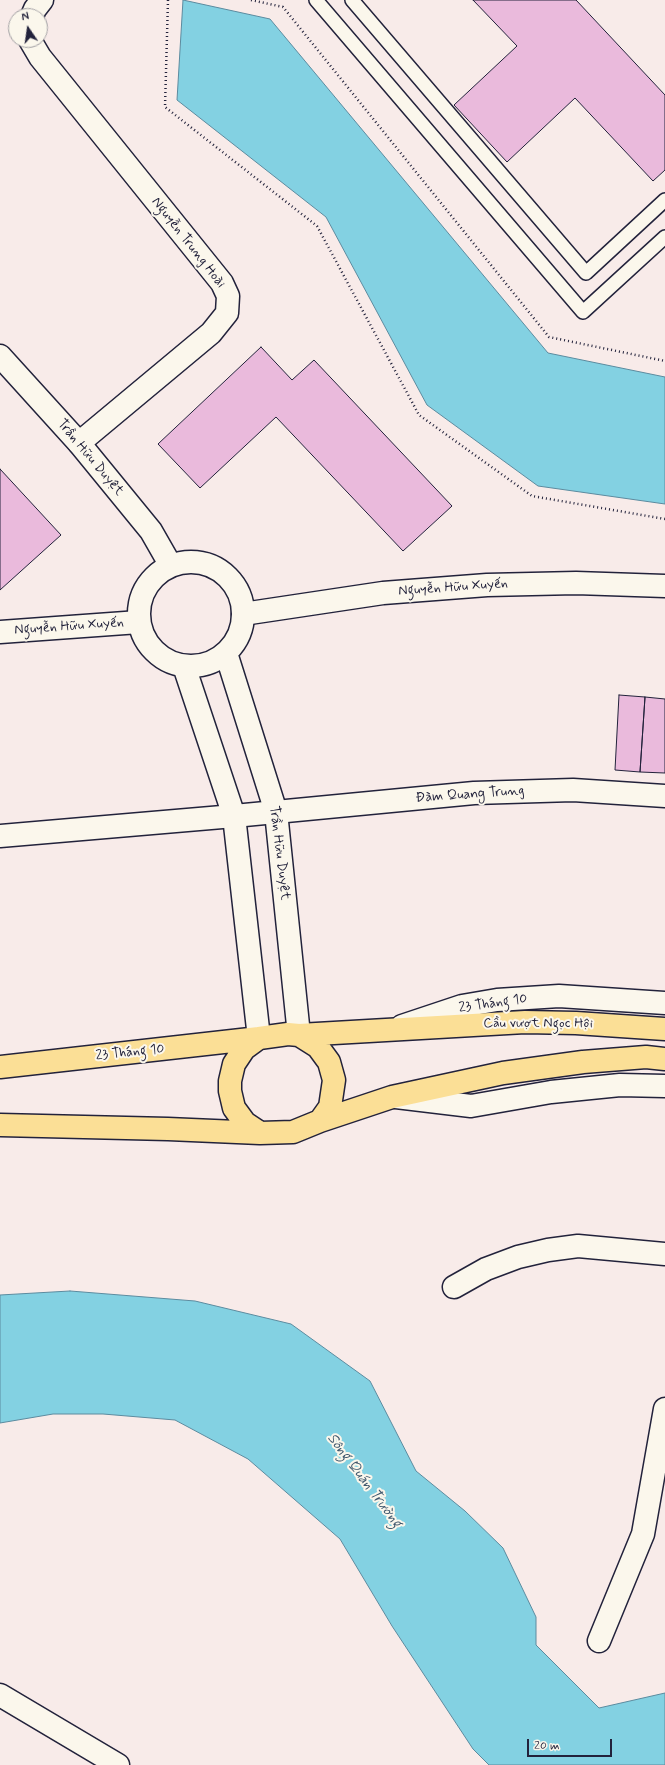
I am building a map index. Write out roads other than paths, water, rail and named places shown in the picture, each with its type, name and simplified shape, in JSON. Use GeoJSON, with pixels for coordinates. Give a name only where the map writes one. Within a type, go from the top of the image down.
{"type":"FeatureCollection","features":[{"type":"Feature","properties":{"kind":"main road","name":"Cầu vượt Ngọc Hội"},"geometry":{"type":"LineString","coordinates":[[388,1031],[525,1022],[576,1022],[665,1028]]}},
{"type":"Feature","properties":{"kind":"main road","name":"23 Tháng 10"},"geometry":{"type":"LineString","coordinates":[[299,1036],[388,1031]]}},
{"type":"Feature","properties":{"kind":"main road"},"geometry":{"type":"LineString","coordinates":[[260,1133],[245,1123],[234,1108],[230,1091],[230,1081],[234,1064],[244,1049],[260,1038],[273,1035],[299,1036],[318,1048],[329,1062],[334,1080],[330,1106],[320,1121]]}},
{"type":"Feature","properties":{"kind":"main road","name":"23 Tháng 10"},"geometry":{"type":"LineString","coordinates":[[0,1067],[260,1038]]}},
{"type":"Feature","properties":{"kind":"main road"},"geometry":{"type":"LineString","coordinates":[[0,1125],[260,1133],[293,1132],[320,1121],[392,1097],[503,1073],[562,1065],[646,1057],[665,1059]]}},
{"type":"Feature","properties":{"kind":"street"},"geometry":{"type":"LineString","coordinates":[[35,8],[42,0]]}},
{"type":"Feature","properties":{"kind":"street","name":"Nguyễn Trung Hoài"},"geometry":{"type":"LineString","coordinates":[[35,48],[40,57],[222,283],[228,296],[227,313],[211,333],[78,443]]}},
{"type":"Feature","properties":{"kind":"street","name":"Trần Hữu Duyệt"},"geometry":{"type":"LineString","coordinates":[[0,356],[78,443],[151,531],[171,566]]}},
{"type":"Feature","properties":{"kind":"street"},"geometry":{"type":"LineString","coordinates":[[187,562],[204,564],[220,570],[232,582],[240,597],[243,614],[241,628],[235,642],[226,653],[214,661],[199,666],[184,666],[168,662],[154,652],[144,638],[139,622],[139,605],[145,589],[156,575],[171,566],[187,562]]}},
{"type":"Feature","properties":{"kind":"street","name":"Nguyễn Hữu Xuyến"},"geometry":{"type":"LineString","coordinates":[[243,614],[383,593],[487,585],[576,583],[665,586]]}},
{"type":"Feature","properties":{"kind":"street","name":"Nguyễn Hữu Xuyến"},"geometry":{"type":"LineString","coordinates":[[0,632],[139,622]]}},
{"type":"Feature","properties":{"kind":"street","name":"Trần Hữu Duyệt"},"geometry":{"type":"LineString","coordinates":[[226,653],[276,812],[299,1036]]}},
{"type":"Feature","properties":{"kind":"street"},"geometry":{"type":"LineString","coordinates":[[184,666],[234,816],[260,1038]]}},
{"type":"Feature","properties":{"kind":"street","name":"Đàm Quang Trung"},"geometry":{"type":"LineString","coordinates":[[0,836],[234,816],[474,793],[573,790],[665,796]]}},
{"type":"Feature","properties":{"kind":"street","name":"23 Tháng 10"},"geometry":{"type":"LineString","coordinates":[[388,1031],[462,1006],[497,1000],[559,996],[665,1003]]}},
{"type":"Feature","properties":{"kind":"street"},"geometry":{"type":"LineString","coordinates":[[392,1097],[471,1106],[551,1092],[620,1085],[665,1086]]}},
{"type":"Feature","properties":{"kind":"street"},"geometry":{"type":"LineString","coordinates":[[454,1287],[486,1269],[518,1256],[548,1250],[578,1246],[665,1254]]}},
{"type":"Feature","properties":{"kind":"street"},"geometry":{"type":"LineString","coordinates":[[599,1641],[644,1534],[665,1409]]}},
{"type":"Feature","properties":{"kind":"street"},"geometry":{"type":"LineString","coordinates":[[0,1695],[118,1765]]}},
{"type":"Feature","properties":{"kind":"lane"},"geometry":{"type":"LineString","coordinates":[[316,0],[583,312],[665,237]]}},
{"type":"Feature","properties":{"kind":"lane"},"geometry":{"type":"LineString","coordinates":[[352,0],[586,273],[665,200]]}},
{"type":"Feature","properties":{"kind":"water"},"geometry":{"type":"Polygon","coordinates":[[[183,0],[270,19],[548,353],[665,377],[665,504],[538,486],[427,405],[326,217],[177,100],[183,0]]]}},
{"type":"Feature","properties":{"kind":"water","name":"Sông Quán Trường"},"geometry":{"type":"Polygon","coordinates":[[[70,1291],[195,1301],[291,1324],[370,1381],[416,1471],[465,1511],[503,1548],[536,1617],[536,1645],[599,1708],[665,1693],[665,1765],[489,1765],[473,1749],[392,1626],[340,1539],[248,1459],[175,1420],[103,1414],[53,1414],[0,1423],[0,1295],[70,1291]]]}}]}
